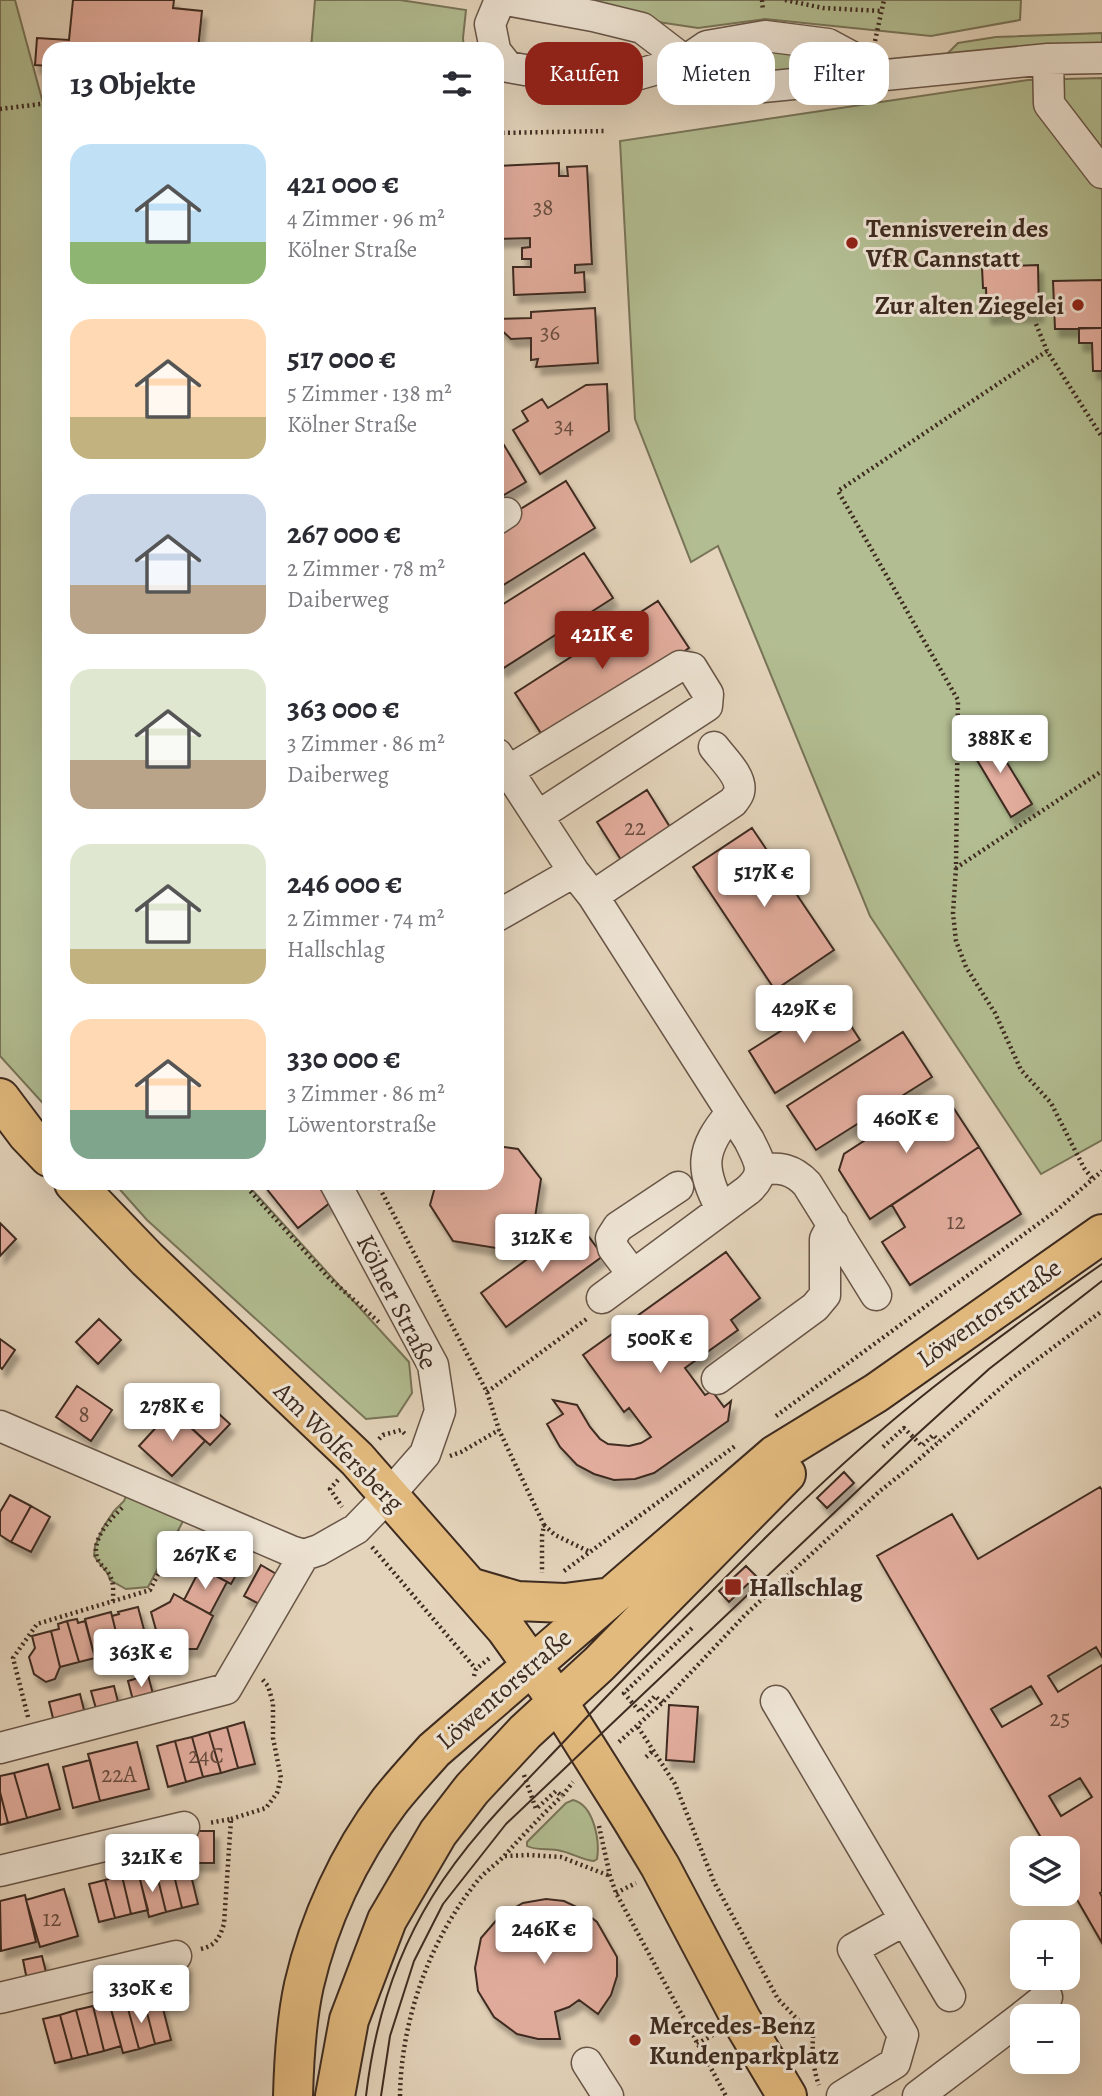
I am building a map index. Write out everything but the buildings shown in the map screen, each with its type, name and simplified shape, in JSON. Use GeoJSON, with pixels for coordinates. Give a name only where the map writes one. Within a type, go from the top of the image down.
{"type":"FeatureCollection","features":[{"type":"Feature","properties":{"kind":"main road"},"geometry":{"type":"LineString","coordinates":[[0,1098],[42,1150]]}},
{"type":"Feature","properties":{"kind":"main road","name":"Am Wolfersberg"},"geometry":{"type":"LineString","coordinates":[[81,1190],[147,1259],[357,1459],[506,1629],[532,1664]]}},
{"type":"Feature","properties":{"kind":"main road","name":"Löwentorstraße"},"geometry":{"type":"LineString","coordinates":[[293,2096],[294,2052],[303,1986],[327,1911],[355,1854],[388,1803],[434,1750],[775,1455],[876,1393],[1102,1234]]}},
{"type":"Feature","properties":{"kind":"main road","name":"Löwentorstraße"},"geometry":{"type":"LineString","coordinates":[[335,2096],[349,2020],[387,1920],[438,1833],[472,1789],[525,1731],[599,1664],[787,1474],[876,1393]]}},
{"type":"Feature","properties":{"kind":"main road"},"geometry":{"type":"LineString","coordinates":[[469,1587],[528,1602],[565,1603],[611,1597]]}},
{"type":"Feature","properties":{"kind":"main road"},"geometry":{"type":"LineString","coordinates":[[532,1664],[660,1866],[741,2019],[786,2096]]}},
{"type":"Feature","properties":{"kind":"street"},"geometry":{"type":"LineString","coordinates":[[494,42],[490,24],[500,0]]}},
{"type":"Feature","properties":{"kind":"street"},"geometry":{"type":"LineString","coordinates":[[506,0],[642,28],[660,42]]}},
{"type":"Feature","properties":{"kind":"street"},"geometry":{"type":"LineString","coordinates":[[730,42],[765,36],[812,42]]}},
{"type":"Feature","properties":{"kind":"street"},"geometry":{"type":"LineString","coordinates":[[889,71],[1048,59],[1102,58]]}},
{"type":"Feature","properties":{"kind":"street"},"geometry":{"type":"LineString","coordinates":[[1048,59],[1049,104],[1102,173]]}},
{"type":"Feature","properties":{"kind":"street"},"geometry":{"type":"LineString","coordinates":[[504,61],[508,66],[525,70],[636,75],[657,69]]}},
{"type":"Feature","properties":{"kind":"street"},"geometry":{"type":"LineString","coordinates":[[504,761],[680,666],[692,668],[708,694],[707,706],[538,816]]}},
{"type":"Feature","properties":{"kind":"street"},"geometry":{"type":"LineString","coordinates":[[593,895],[733,802],[739,792],[739,784],[714,747]]}},
{"type":"Feature","properties":{"kind":"street"},"geometry":{"type":"LineString","coordinates":[[504,764],[574,872],[593,895],[749,1140],[759,1163],[760,1169],[755,1183],[602,1298]]}},
{"type":"Feature","properties":{"kind":"street"},"geometry":{"type":"LineString","coordinates":[[504,912],[574,872]]}},
{"type":"Feature","properties":{"kind":"street"},"geometry":{"type":"LineString","coordinates":[[721,1209],[705,1171],[709,1146],[718,1128],[731,1113]]}},
{"type":"Feature","properties":{"kind":"street"},"geometry":{"type":"LineString","coordinates":[[760,1169],[784,1169],[797,1174],[807,1184],[876,1295]]}},
{"type":"Feature","properties":{"kind":"street"},"geometry":{"type":"LineString","coordinates":[[633,1275],[613,1248],[611,1238],[618,1227],[678,1187]]}},
{"type":"Feature","properties":{"kind":"street","name":"Kölner Straße"},"geometry":{"type":"LineString","coordinates":[[304,1555],[319,1550],[356,1529],[389,1495],[425,1454],[440,1411],[433,1364],[339,1190]]}},
{"type":"Feature","properties":{"kind":"street"},"geometry":{"type":"LineString","coordinates":[[718,1379],[815,1307],[825,1295],[825,1239],[832,1224]]}},
{"type":"Feature","properties":{"kind":"street"},"geometry":{"type":"LineString","coordinates":[[0,1426],[291,1552],[304,1555],[226,1689],[0,1748]]}},
{"type":"Feature","properties":{"kind":"street"},"geometry":{"type":"LineString","coordinates":[[776,1701],[950,1996]]}},
{"type":"Feature","properties":{"kind":"street"},"geometry":{"type":"LineString","coordinates":[[0,1871],[184,1827]]}},
{"type":"Feature","properties":{"kind":"street"},"geometry":{"type":"LineString","coordinates":[[842,2096],[895,2063],[903,2035],[853,1949],[905,1920]]}},
{"type":"Feature","properties":{"kind":"street"},"geometry":{"type":"LineString","coordinates":[[0,1998],[176,1956]]}},
{"type":"Feature","properties":{"kind":"street"},"geometry":{"type":"LineString","coordinates":[[1039,2004],[1047,1997]]}},
{"type":"Feature","properties":{"kind":"street"},"geometry":{"type":"LineString","coordinates":[[918,2096],[1010,2027]]}},
{"type":"Feature","properties":{"kind":"street"},"geometry":{"type":"LineString","coordinates":[[587,2063],[608,2096]]}},
{"type":"Feature","properties":{"kind":"path"},"geometry":{"type":"LineString","coordinates":[[785,0],[823,8],[882,11]]}},
{"type":"Feature","properties":{"kind":"path"},"geometry":{"type":"LineString","coordinates":[[876,42],[884,0]]}},
{"type":"Feature","properties":{"kind":"path"},"geometry":{"type":"LineString","coordinates":[[0,108],[42,104]]}},
{"type":"Feature","properties":{"kind":"path"},"geometry":{"type":"LineString","coordinates":[[504,133],[607,131]]}},
{"type":"Feature","properties":{"kind":"path"},"geometry":{"type":"LineString","coordinates":[[1036,324],[1047,351],[1102,437]]}},
{"type":"Feature","properties":{"kind":"path"},"geometry":{"type":"LineString","coordinates":[[1047,351],[838,491],[958,700],[953,912],[956,941],[966,967],[995,1013],[1021,1070],[1051,1103],[1084,1168],[1092,1178]]}},
{"type":"Feature","properties":{"kind":"path"},"geometry":{"type":"LineString","coordinates":[[956,869],[1102,771]]}},
{"type":"Feature","properties":{"kind":"path"},"geometry":{"type":"LineString","coordinates":[[766,1423],[1057,1210],[1102,1171]]}},
{"type":"Feature","properties":{"kind":"path"},"geometry":{"type":"LineString","coordinates":[[249,1190],[328,1277],[382,1325]]}},
{"type":"Feature","properties":{"kind":"path"},"geometry":{"type":"LineString","coordinates":[[381,1190],[487,1392],[499,1430],[544,1525],[555,1535],[591,1552]]}},
{"type":"Feature","properties":{"kind":"path"},"geometry":{"type":"LineString","coordinates":[[487,1392],[600,1310],[602,1298]]}},
{"type":"Feature","properties":{"kind":"path"},"geometry":{"type":"LineString","coordinates":[[824,2096],[816,2076],[812,2054],[813,2036],[778,1999],[714,1882],[675,1784],[638,1727],[745,1615],[880,1491],[1011,1379],[1102,1311]]}},
{"type":"Feature","properties":{"kind":"path"},"geometry":{"type":"LineString","coordinates":[[883,1447],[904,1428],[922,1446],[933,1435],[939,1441]]}},
{"type":"Feature","properties":{"kind":"path"},"geometry":{"type":"LineString","coordinates":[[425,1454],[450,1457],[499,1430]]}},
{"type":"Feature","properties":{"kind":"path"},"geometry":{"type":"LineString","coordinates":[[559,1575],[744,1440]]}},
{"type":"Feature","properties":{"kind":"path"},"geometry":{"type":"LineString","coordinates":[[113,1601],[111,1578],[98,1560],[97,1545],[107,1524],[124,1506],[134,1484]]}},
{"type":"Feature","properties":{"kind":"path"},"geometry":{"type":"LineString","coordinates":[[33,1740],[13,1658],[37,1625],[150,1590],[192,1509]]}},
{"type":"Feature","properties":{"kind":"path"},"geometry":{"type":"LineString","coordinates":[[544,1525],[542,1573],[545,1579]]}},
{"type":"Feature","properties":{"kind":"path"},"geometry":{"type":"LineString","coordinates":[[356,1529],[476,1668]]}},
{"type":"Feature","properties":{"kind":"path"},"geometry":{"type":"LineString","coordinates":[[662,1703],[656,1696],[640,1712],[624,1693],[692,1628]]}},
{"type":"Feature","properties":{"kind":"path"},"geometry":{"type":"LineString","coordinates":[[184,1827],[231,1819],[266,1808],[277,1793],[281,1778],[272,1738],[272,1703],[268,1686],[242,1662]]}},
{"type":"Feature","properties":{"kind":"path"},"geometry":{"type":"LineString","coordinates":[[646,1757],[654,1750]]}},
{"type":"Feature","properties":{"kind":"path"},"geometry":{"type":"LineString","coordinates":[[573,1782],[580,1790]]}},
{"type":"Feature","properties":{"kind":"path"},"geometry":{"type":"LineString","coordinates":[[400,2096],[400,2073],[417,1992],[438,1944],[458,1908],[480,1878],[504,1856],[533,1822],[562,1796]]}},
{"type":"Feature","properties":{"kind":"path"},"geometry":{"type":"LineString","coordinates":[[680,1810],[688,1813]]}},
{"type":"Feature","properties":{"kind":"path"},"geometry":{"type":"LineString","coordinates":[[176,1956],[214,1946],[220,1939],[224,1924],[231,1819]]}},
{"type":"Feature","properties":{"kind":"path"},"geometry":{"type":"LineString","coordinates":[[598,1824],[616,1893],[726,2096]]}},
{"type":"Feature","properties":{"kind":"path"},"geometry":{"type":"LineString","coordinates":[[504,1856],[561,1857],[610,1876]]}},
{"type":"Feature","properties":{"kind":"path"},"geometry":{"type":"LineString","coordinates":[[616,1893],[637,1882]]}},
{"type":"Feature","properties":{"kind":"green space"},"geometry":{"type":"Polygon","coordinates":[[[0,0],[15,0],[42,99],[42,1102],[0,1056],[0,0]]]}},
{"type":"Feature","properties":{"kind":"green space"},"geometry":{"type":"Polygon","coordinates":[[[315,0],[400,0],[466,10],[463,42],[312,42],[315,0]]]}},
{"type":"Feature","properties":{"kind":"green space"},"geometry":{"type":"Polygon","coordinates":[[[512,0],[1021,0],[1020,20],[931,36],[765,19],[698,28],[512,0]]]}},
{"type":"Feature","properties":{"kind":"green space"},"geometry":{"type":"Polygon","coordinates":[[[1102,33],[1102,49],[943,58],[958,43],[996,37],[1102,33]]]}},
{"type":"Feature","properties":{"kind":"green space"},"geometry":{"type":"Polygon","coordinates":[[[775,46],[789,49],[789,79],[775,81],[775,46]]]}},
{"type":"Feature","properties":{"kind":"green space"},"geometry":{"type":"Polygon","coordinates":[[[1102,78],[1102,1140],[1041,1174],[870,916],[718,546],[691,562],[635,419],[620,141],[861,105],[889,105],[889,101],[1028,80],[1102,78]]]}},
{"type":"Feature","properties":{"kind":"green space"},"geometry":{"type":"Polygon","coordinates":[[[120,1190],[252,1190],[409,1362],[412,1393],[397,1416],[366,1419],[147,1220],[120,1190]]]}},
{"type":"Feature","properties":{"kind":"green space"},"geometry":{"type":"Polygon","coordinates":[[[132,1483],[190,1508],[148,1587],[126,1589],[110,1580],[94,1556],[95,1546],[104,1526],[124,1501],[132,1483]]]}},
{"type":"Feature","properties":{"kind":"green space"},"geometry":{"type":"Polygon","coordinates":[[[573,1800],[580,1803],[591,1816],[596,1834],[597,1859],[594,1861],[561,1851],[527,1846],[527,1842],[566,1803],[573,1800]]]}},
{"type":"Feature","properties":{"kind":"tram line"},"geometry":{"type":"LineString","coordinates":[[366,2096],[381,2018],[407,1944],[448,1872],[484,1827],[630,1672],[825,1480],[949,1375],[1102,1264]]}},
{"type":"Feature","properties":{"kind":"tram line"},"geometry":{"type":"LineString","coordinates":[[381,2096],[390,2036],[414,1961],[443,1904],[506,1824],[913,1438],[989,1369],[1102,1281]]}},
{"type":"Feature","properties":{"kind":"place","name":"Tennisverein des VfR Cannstatt"},"geometry":{"type":"Point","coordinates":[852,243]}},
{"type":"Feature","properties":{"kind":"place","name":"Zur alten Ziegelei"},"geometry":{"type":"Point","coordinates":[1078,305]}},
{"type":"Feature","properties":{"kind":"place","name":"Hallschlag"},"geometry":{"type":"Point","coordinates":[733,1587]}},
{"type":"Feature","properties":{"kind":"place","name":"Mercedes-Benz Kundenparkplatz"},"geometry":{"type":"Point","coordinates":[635,2040]}}]}
